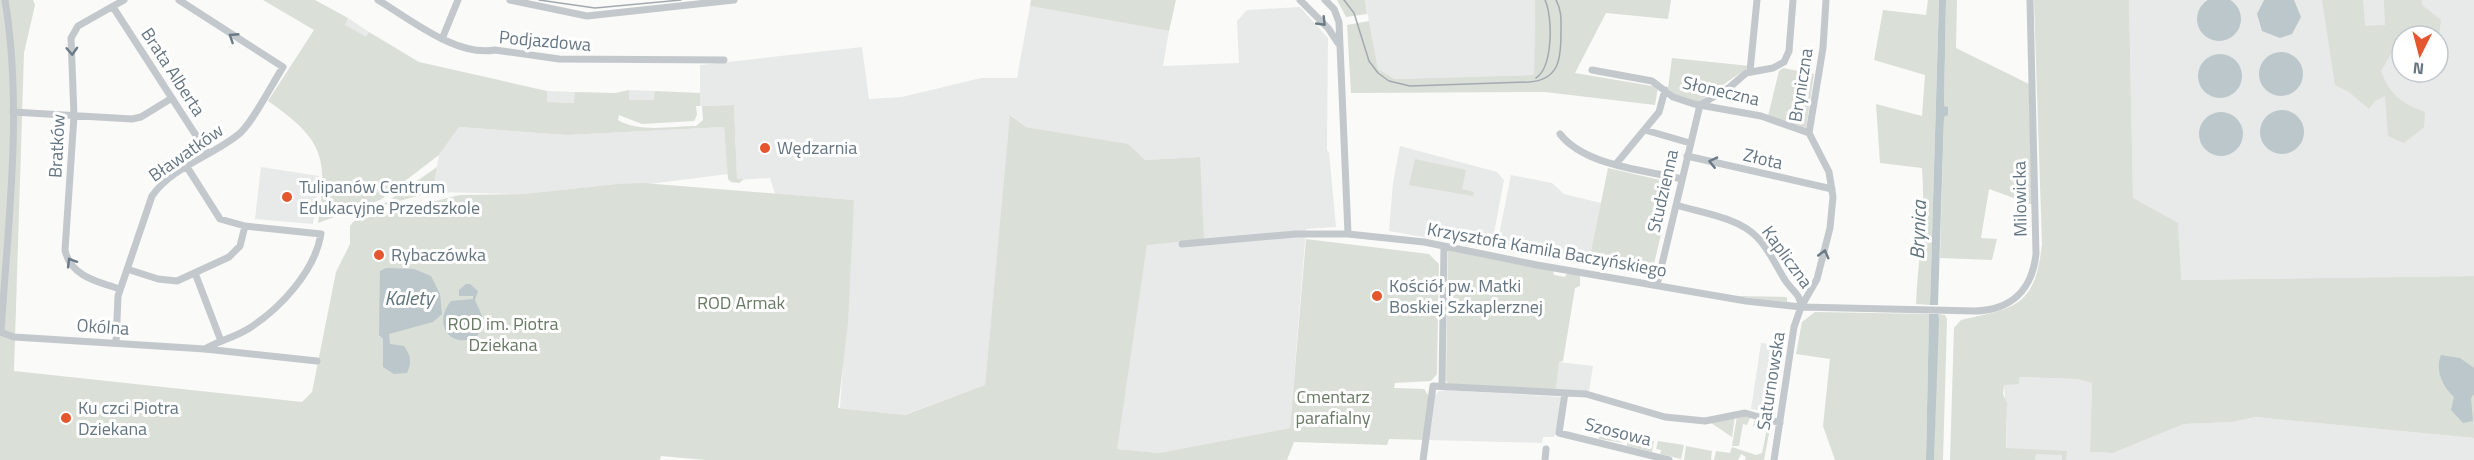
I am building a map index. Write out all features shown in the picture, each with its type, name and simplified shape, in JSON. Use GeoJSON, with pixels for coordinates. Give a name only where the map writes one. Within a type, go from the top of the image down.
{"type":"FeatureCollection","features":[{"type":"Feature","properties":{"kind":"street"},"geometry":{"type":"LineString","coordinates":[[1,332],[13,112],[11,46],[5,0]]}},
{"type":"Feature","properties":{"kind":"street","name":"Bratków"},"geometry":{"type":"LineString","coordinates":[[120,289],[85,276],[74,269],[67,257],[74,116],[71,38],[78,26],[124,0]]}},
{"type":"Feature","properties":{"kind":"street","name":"Bławatków"},"geometry":{"type":"LineString","coordinates":[[116,343],[120,289],[152,196],[159,186],[240,133],[283,67],[179,0]]}},
{"type":"Feature","properties":{"kind":"street","name":"Podjazdowa"},"geometry":{"type":"LineString","coordinates":[[378,0],[454,46],[484,52],[495,50],[559,59],[724,60]]}},
{"type":"Feature","properties":{"kind":"street"},"geometry":{"type":"LineString","coordinates":[[442,39],[458,0]]}},
{"type":"Feature","properties":{"kind":"street"},"geometry":{"type":"LineString","coordinates":[[510,0],[587,16],[734,0]]}},
{"type":"Feature","properties":{"kind":"street"},"geometry":{"type":"LineString","coordinates":[[1300,0],[1328,28],[1339,48]]}},
{"type":"Feature","properties":{"kind":"street"},"geometry":{"type":"LineString","coordinates":[[1325,0],[1334,9],[1339,22],[1348,234]]}},
{"type":"Feature","properties":{"kind":"street"},"geometry":{"type":"LineString","coordinates":[[1750,71],[1757,0]]}},
{"type":"Feature","properties":{"kind":"street"},"geometry":{"type":"LineString","coordinates":[[1700,105],[1750,71],[1779,65],[1787,56],[1793,0]]}},
{"type":"Feature","properties":{"kind":"street","name":"Bryniczna"},"geometry":{"type":"LineString","coordinates":[[1801,307],[1812,291],[1828,238],[1832,189],[1829,172],[1809,134],[1823,48],[1826,0]]}},
{"type":"Feature","properties":{"kind":"street","name":"Milowicka"},"geometry":{"type":"LineString","coordinates":[[1925,309],[1984,311],[2004,306],[2023,292],[2032,277],[2037,249],[2030,0]]}},
{"type":"Feature","properties":{"kind":"street","name":"Brata Alberta"},"geometry":{"type":"LineString","coordinates":[[113,7],[208,154]]}},
{"type":"Feature","properties":{"kind":"street","name":"Słoneczna"},"geometry":{"type":"LineString","coordinates":[[1592,70],[1652,81],[1674,97],[1700,105],[1761,116],[1809,134]]}},
{"type":"Feature","properties":{"kind":"street"},"geometry":{"type":"LineString","coordinates":[[1616,164],[1659,112],[1665,90]]}},
{"type":"Feature","properties":{"kind":"street"},"geometry":{"type":"LineString","coordinates":[[13,112],[132,119],[141,117],[172,98]]}},
{"type":"Feature","properties":{"kind":"street","name":"Studzienna"},"geometry":{"type":"LineString","coordinates":[[1657,285],[1700,105]]}},
{"type":"Feature","properties":{"kind":"street"},"geometry":{"type":"LineString","coordinates":[[1645,130],[1690,143]]}},
{"type":"Feature","properties":{"kind":"street"},"geometry":{"type":"LineString","coordinates":[[1560,134],[1583,154],[1682,179]]}},
{"type":"Feature","properties":{"kind":"street","name":"Złota"},"geometry":{"type":"LineString","coordinates":[[1687,156],[1832,189]]}},
{"type":"Feature","properties":{"kind":"street"},"geometry":{"type":"LineString","coordinates":[[186,167],[220,219],[245,226],[321,234],[317,253],[280,303],[247,329],[205,349]]}},
{"type":"Feature","properties":{"kind":"street","name":"Kapliczna"},"geometry":{"type":"LineString","coordinates":[[1676,206],[1735,222],[1748,230],[1763,244],[1786,282],[1798,295],[1801,307]]}},
{"type":"Feature","properties":{"kind":"street"},"geometry":{"type":"LineString","coordinates":[[128,269],[170,282],[195,273],[229,257],[240,246],[245,226]]}},
{"type":"Feature","properties":{"kind":"street","name":"Krzysztofa Kamila Baczyńskiego"},"geometry":{"type":"LineString","coordinates":[[1182,244],[1296,234],[1348,234],[1444,246],[1746,301],[1801,307],[1925,309]]}},
{"type":"Feature","properties":{"kind":"street"},"geometry":{"type":"LineString","coordinates":[[1442,386],[1444,246]]}},
{"type":"Feature","properties":{"kind":"street"},"geometry":{"type":"LineString","coordinates":[[195,273],[221,341]]}},
{"type":"Feature","properties":{"kind":"street","name":"Saturnowska"},"geometry":{"type":"LineString","coordinates":[[1774,460],[1793,332],[1801,307]]}},
{"type":"Feature","properties":{"kind":"street","name":"Okólna"},"geometry":{"type":"LineString","coordinates":[[1,332],[15,337],[205,349],[317,361]]}},
{"type":"Feature","properties":{"kind":"street"},"geometry":{"type":"LineString","coordinates":[[1423,460],[1433,386],[1597,395],[1681,419],[1705,421],[1745,413],[1780,423]]}},
{"type":"Feature","properties":{"kind":"street","name":"Szosowa"},"geometry":{"type":"LineString","coordinates":[[1565,393],[1560,434],[1669,460]]}},
{"type":"Feature","properties":{"kind":"street"},"geometry":{"type":"LineString","coordinates":[[1545,460],[1546,449]]}},
{"type":"Feature","properties":{"kind":"shaded area"},"geometry":{"type":"Polygon","coordinates":[[[1365,0],[1535,0],[1534,75],[1395,79],[1378,69],[1365,0]]]}},
{"type":"Feature","properties":{"kind":"shaded area"},"geometry":{"type":"Polygon","coordinates":[[[2129,0],[2474,0],[2474,276],[2180,280],[2177,223],[2133,199],[2129,0]]]}},
{"type":"Feature","properties":{"kind":"shaded area"},"geometry":{"type":"Polygon","coordinates":[[[1030,6],[1169,31],[1163,66],[1239,63],[1237,21],[1247,10],[1300,7],[1328,38],[1327,150],[1336,227],[1306,229],[1290,428],[1159,453],[1116,449],[1147,245],[1200,157],[1145,160],[1127,144],[1026,127],[1011,115],[985,385],[904,415],[840,408],[854,200],[775,194],[770,178],[737,180],[734,105],[700,106],[700,65],[862,47],[869,99],[902,97],[981,78],[1017,78],[1030,6]]]}},
{"type":"Feature","properties":{"kind":"shaded area"},"geometry":{"type":"Polygon","coordinates":[[[348,18],[369,32],[366,38],[344,25],[348,18]]]}},
{"type":"Feature","properties":{"kind":"shaded area"},"geometry":{"type":"Polygon","coordinates":[[[629,90],[655,91],[655,100],[629,100],[629,90]]]}},
{"type":"Feature","properties":{"kind":"shaded area"},"geometry":{"type":"Polygon","coordinates":[[[547,91],[575,92],[575,103],[547,102],[547,91]]]}},
{"type":"Feature","properties":{"kind":"shaded area"},"geometry":{"type":"Polygon","coordinates":[[[459,127],[567,135],[724,127],[728,174],[641,185],[617,184],[523,194],[432,192],[439,155],[459,127]]]}},
{"type":"Feature","properties":{"kind":"shaded area"},"geometry":{"type":"Polygon","coordinates":[[[1400,146],[1497,172],[1504,180],[1491,249],[1389,231],[1393,183],[1400,146]]]}},
{"type":"Feature","properties":{"kind":"shaded area","name":"Tulipanów Centrum Edukacyjne Przedszkole"},"geometry":{"type":"Polygon","coordinates":[[[261,167],[319,176],[313,224],[255,219],[261,167]]]}},
{"type":"Feature","properties":{"kind":"shaded area"},"geometry":{"type":"Polygon","coordinates":[[[1511,175],[1552,183],[1564,194],[1601,203],[1588,266],[1496,250],[1511,175]]]}},
{"type":"Feature","properties":{"kind":"shaded area"},"geometry":{"type":"Polygon","coordinates":[[[1761,343],[1785,346],[1775,413],[1751,409],[1761,343]]]}},
{"type":"Feature","properties":{"kind":"shaded area"},"geometry":{"type":"Polygon","coordinates":[[[1559,362],[1593,366],[1589,392],[1556,390],[1559,362]]]}},
{"type":"Feature","properties":{"kind":"shaded area"},"geometry":{"type":"Polygon","coordinates":[[[2019,377],[2077,379],[2092,383],[2090,452],[2113,453],[2184,424],[2233,422],[2255,417],[2474,438],[2474,460],[2006,460],[2007,422],[2004,385],[2019,377]]]}},
{"type":"Feature","properties":{"kind":"shaded area"},"geometry":{"type":"Polygon","coordinates":[[[1439,391],[1561,397],[1558,432],[1553,437],[1543,437],[1542,443],[1429,440],[1434,396],[1439,391]]]}},
{"type":"Feature","properties":{"kind":"green space"},"geometry":{"type":"Polygon","coordinates":[[[0,0],[33,0],[35,5],[24,53],[14,371],[302,402],[312,392],[336,272],[350,244],[350,226],[354,221],[460,195],[523,194],[643,183],[854,200],[848,322],[838,408],[905,415],[985,385],[1010,115],[1026,127],[1128,144],[1145,160],[1200,157],[1204,239],[1147,245],[1117,449],[1159,453],[1290,428],[1306,239],[1429,254],[1439,264],[1438,307],[1434,307],[1434,314],[1438,314],[1437,374],[1431,381],[1395,383],[1394,388],[1424,389],[1430,398],[1426,440],[1389,439],[1387,445],[1294,442],[1287,460],[706,460],[661,456],[660,460],[0,460],[0,0]]]}},
{"type":"Feature","properties":{"kind":"green space"},"geometry":{"type":"Polygon","coordinates":[[[263,0],[315,0],[348,18],[345,25],[366,37],[369,32],[419,62],[547,91],[547,102],[574,103],[575,92],[615,93],[629,90],[629,100],[654,100],[655,91],[700,93],[700,106],[696,106],[697,115],[694,121],[642,124],[619,115],[618,120],[626,124],[646,128],[696,126],[703,120],[702,106],[734,105],[737,179],[744,179],[739,183],[728,179],[724,127],[567,135],[459,127],[439,155],[380,200],[318,223],[322,182],[318,152],[301,127],[268,101],[314,30],[263,0]]]}},
{"type":"Feature","properties":{"kind":"green space"},"geometry":{"type":"Polygon","coordinates":[[[1031,0],[1176,0],[1169,31],[1030,6],[1031,0]]]}},
{"type":"Feature","properties":{"kind":"green space"},"geometry":{"type":"Polygon","coordinates":[[[1337,0],[1365,0],[1367,14],[1346,17],[1337,0]]]}},
{"type":"Feature","properties":{"kind":"green space"},"geometry":{"type":"Polygon","coordinates":[[[1535,0],[1671,0],[1668,19],[1606,13],[1575,73],[1658,87],[1655,105],[1545,92],[1351,93],[1347,25],[1369,21],[1378,69],[1395,79],[1534,75],[1535,0]]]}},
{"type":"Feature","properties":{"kind":"green space"},"geometry":{"type":"Polygon","coordinates":[[[1928,0],[1939,0],[1930,305],[1916,304],[1922,219],[1922,168],[1880,163],[1876,104],[1922,116],[1925,75],[1874,60],[1883,10],[1926,15],[1928,0]]]}},
{"type":"Feature","properties":{"kind":"green space"},"geometry":{"type":"Polygon","coordinates":[[[1946,0],[1957,0],[1956,48],[2029,84],[2033,205],[1989,189],[1981,238],[1997,239],[1992,260],[1940,258],[1944,117],[1947,115],[1948,108],[1944,106],[1946,0]]]}},
{"type":"Feature","properties":{"kind":"green space"},"geometry":{"type":"Polygon","coordinates":[[[2034,0],[2129,0],[2133,198],[2178,223],[2181,280],[2474,276],[2474,438],[2255,417],[2233,422],[2184,424],[2113,453],[2090,452],[2092,383],[2077,379],[2019,377],[2019,384],[2004,385],[2003,394],[2007,403],[2006,448],[2067,451],[2066,460],[2062,460],[2062,455],[2036,454],[2035,460],[1950,460],[1954,328],[1961,320],[1996,312],[2020,301],[2028,293],[2039,265],[2042,244],[2034,0]]]}},
{"type":"Feature","properties":{"kind":"green space"},"geometry":{"type":"Polygon","coordinates":[[[2322,0],[2363,0],[2365,26],[2385,25],[2384,0],[2422,0],[2422,5],[2441,20],[2440,24],[2390,24],[2390,55],[2381,71],[2388,86],[2397,97],[2425,112],[2424,127],[2404,143],[2388,136],[2385,96],[2375,101],[2369,109],[2349,92],[2335,85],[2322,0]]]}},
{"type":"Feature","properties":{"kind":"green space"},"geometry":{"type":"Polygon","coordinates":[[[1672,58],[1750,66],[1697,103],[1675,95],[1668,88],[1672,58]]]}},
{"type":"Feature","properties":{"kind":"green space"},"geometry":{"type":"Polygon","coordinates":[[[1783,68],[1814,74],[1806,129],[1768,116],[1779,71],[1783,68]]]}},
{"type":"Feature","properties":{"kind":"green space"},"geometry":{"type":"Polygon","coordinates":[[[1415,159],[1466,170],[1462,189],[1474,192],[1473,196],[1409,185],[1415,159]]]}},
{"type":"Feature","properties":{"kind":"green space"},"geometry":{"type":"Polygon","coordinates":[[[437,167],[432,192],[381,206],[437,167]]]}},
{"type":"Feature","properties":{"kind":"green space"},"geometry":{"type":"Polygon","coordinates":[[[1608,168],[1673,183],[1651,277],[1588,266],[1608,168]]]}},
{"type":"Feature","properties":{"kind":"green space"},"geometry":{"type":"Polygon","coordinates":[[[1448,250],[1553,271],[1554,275],[1565,277],[1567,273],[1580,275],[1580,286],[1575,288],[1563,361],[1559,362],[1556,390],[1450,386],[1446,381],[1448,250]]]}},
{"type":"Feature","properties":{"kind":"green space"},"geometry":{"type":"Polygon","coordinates":[[[1734,296],[1787,297],[1787,302],[1734,296]]]}},
{"type":"Feature","properties":{"kind":"green space"},"geometry":{"type":"Polygon","coordinates":[[[1815,312],[1929,314],[1926,460],[1835,460],[1823,426],[1830,359],[1796,354],[1802,322],[1815,312]]]}},
{"type":"Feature","properties":{"kind":"green space"},"geometry":{"type":"Polygon","coordinates":[[[1938,314],[1945,315],[1947,319],[1943,460],[1934,460],[1938,314]]]}},
{"type":"Feature","properties":{"kind":"green space"},"geometry":{"type":"Polygon","coordinates":[[[1744,415],[1750,418],[1747,425],[1743,424],[1739,446],[1732,446],[1737,416],[1744,415]]]}},
{"type":"Feature","properties":{"kind":"green space"},"geometry":{"type":"Polygon","coordinates":[[[1735,416],[1732,437],[1708,421],[1735,416]]]}},
{"type":"Feature","properties":{"kind":"green space"},"geometry":{"type":"Polygon","coordinates":[[[1755,419],[1760,419],[1756,425],[1761,427],[1763,422],[1771,423],[1764,460],[1745,460],[1746,457],[1741,454],[1738,460],[1714,460],[1716,451],[1730,453],[1732,447],[1756,455],[1762,453],[1768,424],[1762,428],[1753,426],[1755,419]]]}},
{"type":"Feature","properties":{"kind":"green space"},"geometry":{"type":"Polygon","coordinates":[[[1599,431],[1625,435],[1624,443],[1599,439],[1599,431]]]}},
{"type":"Feature","properties":{"kind":"green space"},"geometry":{"type":"Polygon","coordinates":[[[1628,436],[1654,441],[1652,452],[1627,446],[1628,436]]]}},
{"type":"Feature","properties":{"kind":"green space"},"geometry":{"type":"Polygon","coordinates":[[[1658,441],[1684,445],[1681,459],[1660,454],[1661,450],[1656,449],[1658,441]]]}},
{"type":"Feature","properties":{"kind":"green space"},"geometry":{"type":"Polygon","coordinates":[[[1686,446],[1712,451],[1711,460],[1684,460],[1686,446]]]}},
{"type":"Feature","properties":{"kind":"water"},"geometry":{"type":"Polygon","coordinates":[[[2219,-3],[2234,4],[2241,19],[2234,34],[2219,41],[2204,34],[2197,19],[2204,4],[2219,-3]]]}},
{"type":"Feature","properties":{"kind":"water"},"geometry":{"type":"Polygon","coordinates":[[[1939,0],[1946,0],[1944,106],[1948,107],[1948,115],[1944,117],[1938,305],[1930,305],[1939,0]]]}},
{"type":"Feature","properties":{"kind":"water"},"geometry":{"type":"Polygon","coordinates":[[[2264,0],[2294,0],[2301,17],[2292,34],[2280,38],[2262,31],[2257,14],[2264,0]]]}},
{"type":"Feature","properties":{"kind":"water"},"geometry":{"type":"Polygon","coordinates":[[[2281,52],[2297,58],[2303,74],[2297,90],[2281,96],[2265,90],[2259,74],[2265,58],[2281,52]]]}},
{"type":"Feature","properties":{"kind":"water"},"geometry":{"type":"Polygon","coordinates":[[[2220,54],[2228,55],[2236,60],[2241,68],[2241,84],[2236,92],[2228,97],[2220,98],[2212,97],[2204,92],[2199,84],[2198,76],[2199,68],[2204,60],[2212,55],[2220,54]]]}},
{"type":"Feature","properties":{"kind":"water"},"geometry":{"type":"Polygon","coordinates":[[[2282,110],[2290,111],[2298,116],[2303,124],[2303,140],[2298,148],[2290,153],[2282,154],[2274,153],[2266,148],[2261,140],[2260,132],[2261,124],[2266,116],[2274,111],[2282,110]]]}},
{"type":"Feature","properties":{"kind":"water"},"geometry":{"type":"Polygon","coordinates":[[[2221,112],[2229,113],[2237,118],[2242,126],[2242,142],[2237,150],[2229,155],[2221,156],[2213,155],[2205,150],[2200,142],[2199,134],[2200,126],[2205,118],[2213,113],[2221,112]]]}},
{"type":"Feature","properties":{"kind":"water","name":"Kalety"},"geometry":{"type":"Polygon","coordinates":[[[386,268],[414,269],[431,276],[440,294],[442,314],[433,322],[389,334],[390,344],[404,346],[408,353],[410,366],[407,373],[394,374],[383,367],[383,339],[379,335],[380,271],[386,268]]]}},
{"type":"Feature","properties":{"kind":"water"},"geometry":{"type":"Polygon","coordinates":[[[466,284],[470,284],[478,291],[475,300],[482,316],[478,335],[460,340],[448,333],[443,319],[445,310],[451,301],[473,299],[473,296],[459,296],[459,290],[466,284]]]}},
{"type":"Feature","properties":{"kind":"water"},"geometry":{"type":"Polygon","coordinates":[[[1929,314],[1938,314],[1939,319],[1934,460],[1926,460],[1929,314]]]}},
{"type":"Feature","properties":{"kind":"water"},"geometry":{"type":"Polygon","coordinates":[[[2441,355],[2460,358],[2474,368],[2474,394],[2471,398],[2473,421],[2463,423],[2451,410],[2454,397],[2446,388],[2439,372],[2441,355]]]}},
{"type":"Feature","properties":{"kind":"tram line"},"geometry":{"type":"LineString","coordinates":[[539,0],[595,8],[681,0]]}},
{"type":"Feature","properties":{"kind":"tram line"},"geometry":{"type":"LineString","coordinates":[[1344,0],[1354,13],[1369,61],[1378,73],[1389,81],[1410,86],[1529,82],[1547,77],[1556,66],[1560,51],[1561,16],[1556,0]]}},
{"type":"Feature","properties":{"kind":"tram line"},"geometry":{"type":"LineString","coordinates":[[1536,78],[1546,64],[1550,41],[1548,8],[1545,0]]}},
{"type":"Feature","properties":{"kind":"place","name":"Wędzarnia"},"geometry":{"type":"Point","coordinates":[765,148]}},
{"type":"Feature","properties":{"kind":"place","name":"Tulipanów Centrum Edukacyjne Przedszkole"},"geometry":{"type":"Point","coordinates":[287,197]}},
{"type":"Feature","properties":{"kind":"place","name":"Rybaczówka"},"geometry":{"type":"Point","coordinates":[379,255]}},
{"type":"Feature","properties":{"kind":"place","name":"Kościół pw. Matki Boskiej Szkaplerznej"},"geometry":{"type":"Point","coordinates":[1377,296]}},
{"type":"Feature","properties":{"kind":"place","name":"Ku czci Piotra Dziekana"},"geometry":{"type":"Point","coordinates":[66,418]}},
{"type":"Feature","properties":{"kind":"water label","name":"Brynica"},"geometry":{"type":"Point","coordinates":[1918,230]}},
{"type":"Feature","properties":{"kind":"park label","name":"ROD Armak"},"geometry":{"type":"Point","coordinates":[741,303]}},
{"type":"Feature","properties":{"kind":"park label","name":"ROD im. Piotra Dziekana"},"geometry":{"type":"Point","coordinates":[503,334]}},
{"type":"Feature","properties":{"kind":"park label","name":"Cmentarz parafialny"},"geometry":{"type":"Point","coordinates":[1333,407]}}]}
